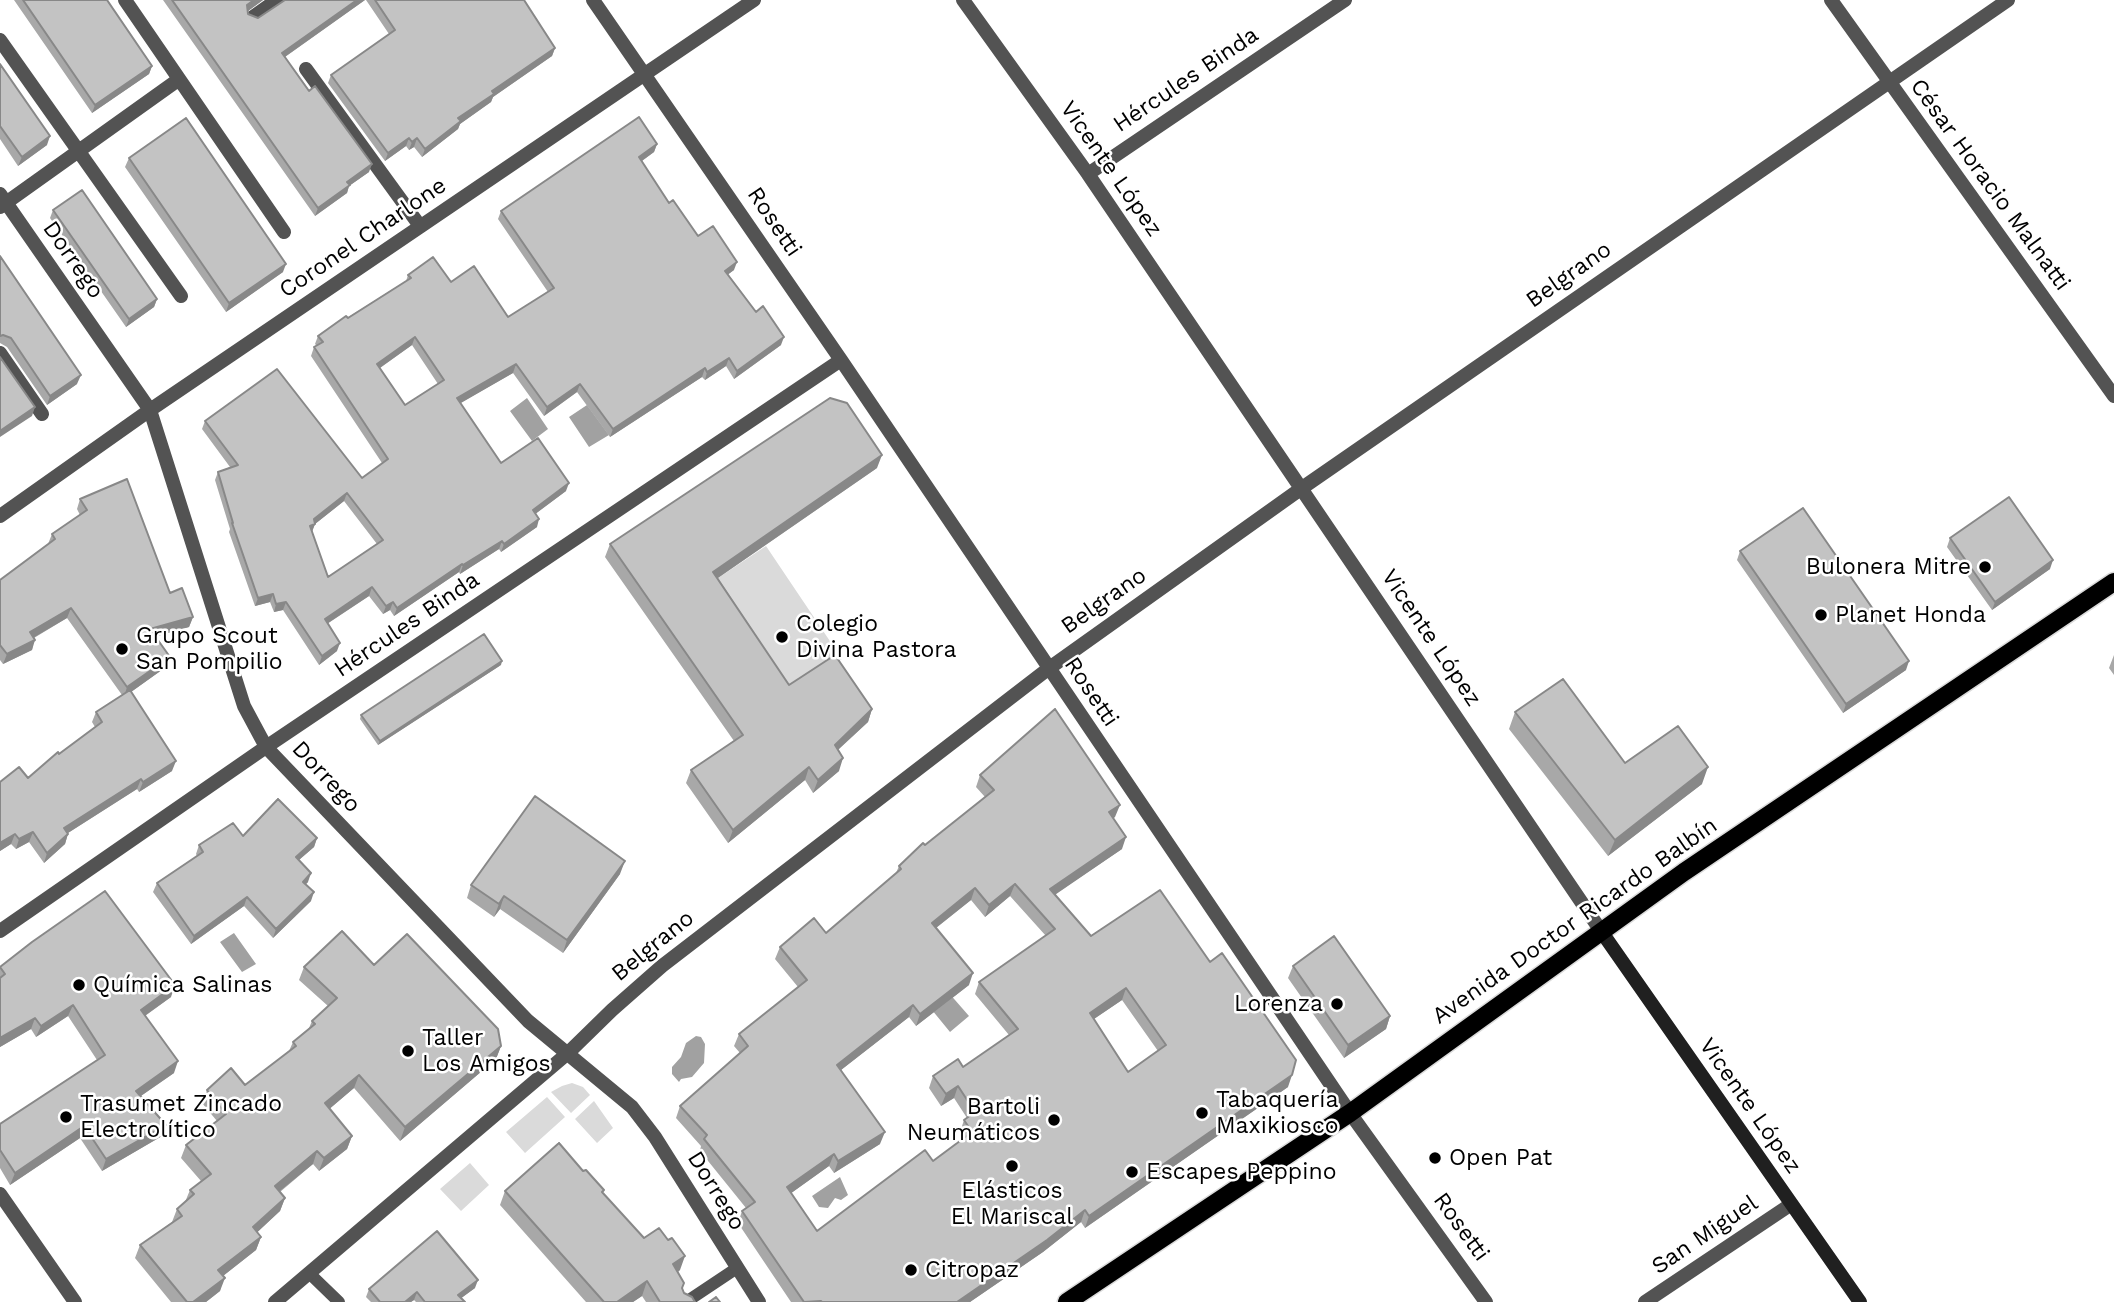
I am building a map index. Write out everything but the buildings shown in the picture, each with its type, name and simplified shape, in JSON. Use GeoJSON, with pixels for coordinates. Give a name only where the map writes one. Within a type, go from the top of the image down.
{"type":"FeatureCollection","features":[{"type":"Feature","properties":{"kind":"main road","name":"Avenida Doctor Ricardo Balbín"},"geometry":{"type":"LineString","coordinates":[[1067,1302],[1350,1113],[1695,864],[2114,582]]}},
{"type":"Feature","properties":{"kind":"street"},"geometry":{"type":"LineString","coordinates":[[125,0],[284,232]]}},
{"type":"Feature","properties":{"kind":"street"},"geometry":{"type":"LineString","coordinates":[[253,17],[277,0]]}},
{"type":"Feature","properties":{"kind":"street","name":"Rosetti"},"geometry":{"type":"LineString","coordinates":[[593,0],[841,360],[1350,1113],[1486,1302]]}},
{"type":"Feature","properties":{"kind":"street","name":"Coronel Charlone"},"geometry":{"type":"LineString","coordinates":[[0,516],[150,410],[754,0]]}},
{"type":"Feature","properties":{"kind":"street","name":"Vicente López"},"geometry":{"type":"LineString","coordinates":[[963,0],[1088,174],[1601,931],[1860,1302]]}},
{"type":"Feature","properties":{"kind":"street","name":"Hércules Binda"},"geometry":{"type":"LineString","coordinates":[[1088,174],[1345,0]]}},
{"type":"Feature","properties":{"kind":"street","name":"César Horacio Malnatti"},"geometry":{"type":"LineString","coordinates":[[1831,0],[2114,396]]}},
{"type":"Feature","properties":{"kind":"street","name":"Belgrano"},"geometry":{"type":"LineString","coordinates":[[275,1302],[568,1053],[662,966],[1048,669],[1302,488],[2008,0]]}},
{"type":"Feature","properties":{"kind":"street"},"geometry":{"type":"LineString","coordinates":[[0,40],[181,296]]}},
{"type":"Feature","properties":{"kind":"street"},"geometry":{"type":"LineString","coordinates":[[306,69],[420,226]]}},
{"type":"Feature","properties":{"kind":"street"},"geometry":{"type":"LineString","coordinates":[[2,202],[178,80]]}},
{"type":"Feature","properties":{"kind":"street","name":"Dorrego"},"geometry":{"type":"LineString","coordinates":[[2,202],[150,410],[244,706],[266,747],[528,1021],[632,1107],[655,1137],[759,1302]]}},
{"type":"Feature","properties":{"kind":"street"},"geometry":{"type":"LineString","coordinates":[[0,353],[43,414]]}},
{"type":"Feature","properties":{"kind":"street","name":"Hércules Binda"},"geometry":{"type":"LineString","coordinates":[[0,931],[266,747],[841,360]]}},
{"type":"Feature","properties":{"kind":"street"},"geometry":{"type":"LineString","coordinates":[[0,1194],[75,1302]]}},
{"type":"Feature","properties":{"kind":"street","name":"San Miguel"},"geometry":{"type":"LineString","coordinates":[[1645,1302],[1790,1205]]}},
{"type":"Feature","properties":{"kind":"lane"},"geometry":{"type":"LineString","coordinates":[[686,1302],[737,1268]]}},
{"type":"Feature","properties":{"kind":"lane"},"geometry":{"type":"LineString","coordinates":[[309,1273],[339,1302]]}},
{"type":"Feature","properties":{"kind":"shaded area"},"geometry":{"type":"Polygon","coordinates":[[[527,398],[548,429],[532,441],[510,411],[527,398]]]}},
{"type":"Feature","properties":{"kind":"shaded area"},"geometry":{"type":"Polygon","coordinates":[[[587,405],[609,435],[589,447],[569,417],[587,405]]]}},
{"type":"Feature","properties":{"kind":"shaded area"},"geometry":{"type":"Polygon","coordinates":[[[766,546],[842,659],[784,697],[709,584],[766,546]]]}},
{"type":"Feature","properties":{"kind":"shaded area"},"geometry":{"type":"Polygon","coordinates":[[[234,933],[256,964],[242,972],[220,942],[234,933]]]}},
{"type":"Feature","properties":{"kind":"shaded area"},"geometry":{"type":"Polygon","coordinates":[[[941,984],[969,1016],[950,1032],[923,999],[941,984]]]}},
{"type":"Feature","properties":{"kind":"shaded area"},"geometry":{"type":"Polygon","coordinates":[[[696,1036],[701,1037],[705,1044],[704,1063],[692,1077],[679,1082],[672,1074],[672,1067],[681,1057],[686,1043],[696,1036]]]}},
{"type":"Feature","properties":{"kind":"shaded area"},"geometry":{"type":"Polygon","coordinates":[[[572,1083],[583,1087],[590,1095],[571,1113],[551,1092],[572,1083]]]}},
{"type":"Feature","properties":{"kind":"shaded area"},"geometry":{"type":"Polygon","coordinates":[[[547,1097],[565,1117],[525,1153],[506,1132],[547,1097]]]}},
{"type":"Feature","properties":{"kind":"shaded area"},"geometry":{"type":"Polygon","coordinates":[[[594,1101],[613,1128],[597,1143],[575,1119],[594,1101]]]}},
{"type":"Feature","properties":{"kind":"shaded area"},"geometry":{"type":"Polygon","coordinates":[[[470,1163],[489,1185],[461,1211],[440,1189],[470,1163]]]}},
{"type":"Feature","properties":{"kind":"shaded area"},"geometry":{"type":"Polygon","coordinates":[[[840,1177],[848,1195],[841,1200],[835,1198],[828,1208],[819,1207],[812,1196],[840,1177]]]}},
{"type":"Feature","properties":{"kind":"place","name":"Bulonera Mitre"},"geometry":{"type":"Point","coordinates":[1985,567]}},
{"type":"Feature","properties":{"kind":"place","name":"Planet Honda"},"geometry":{"type":"Point","coordinates":[1821,615]}},
{"type":"Feature","properties":{"kind":"place","name":"Colegio Divina Pastora"},"geometry":{"type":"Point","coordinates":[782,637]}},
{"type":"Feature","properties":{"kind":"place","name":"Grupo Scout San Pompilio"},"geometry":{"type":"Point","coordinates":[122,649]}},
{"type":"Feature","properties":{"kind":"place","name":"Química Salinas"},"geometry":{"type":"Point","coordinates":[79,985]}},
{"type":"Feature","properties":{"kind":"place","name":"Lorenza"},"geometry":{"type":"Point","coordinates":[1337,1004]}},
{"type":"Feature","properties":{"kind":"place","name":"Taller Los Amigos"},"geometry":{"type":"Point","coordinates":[408,1051]}},
{"type":"Feature","properties":{"kind":"place","name":"Tabaquería Maxikiosco"},"geometry":{"type":"Point","coordinates":[1202,1113]}},
{"type":"Feature","properties":{"kind":"place","name":"Trasumet Zincado Electrolítico"},"geometry":{"type":"Point","coordinates":[66,1117]}},
{"type":"Feature","properties":{"kind":"place","name":"Bartoli Neumáticos"},"geometry":{"type":"Point","coordinates":[1054,1120]}},
{"type":"Feature","properties":{"kind":"place","name":"Open Pat"},"geometry":{"type":"Point","coordinates":[1435,1158]}},
{"type":"Feature","properties":{"kind":"place","name":"Elásticos El Mariscal"},"geometry":{"type":"Point","coordinates":[1012,1166]}},
{"type":"Feature","properties":{"kind":"place","name":"Escapes Peppino"},"geometry":{"type":"Point","coordinates":[1132,1172]}},
{"type":"Feature","properties":{"kind":"place","name":"Citropaz"},"geometry":{"type":"Point","coordinates":[911,1270]}}]}
